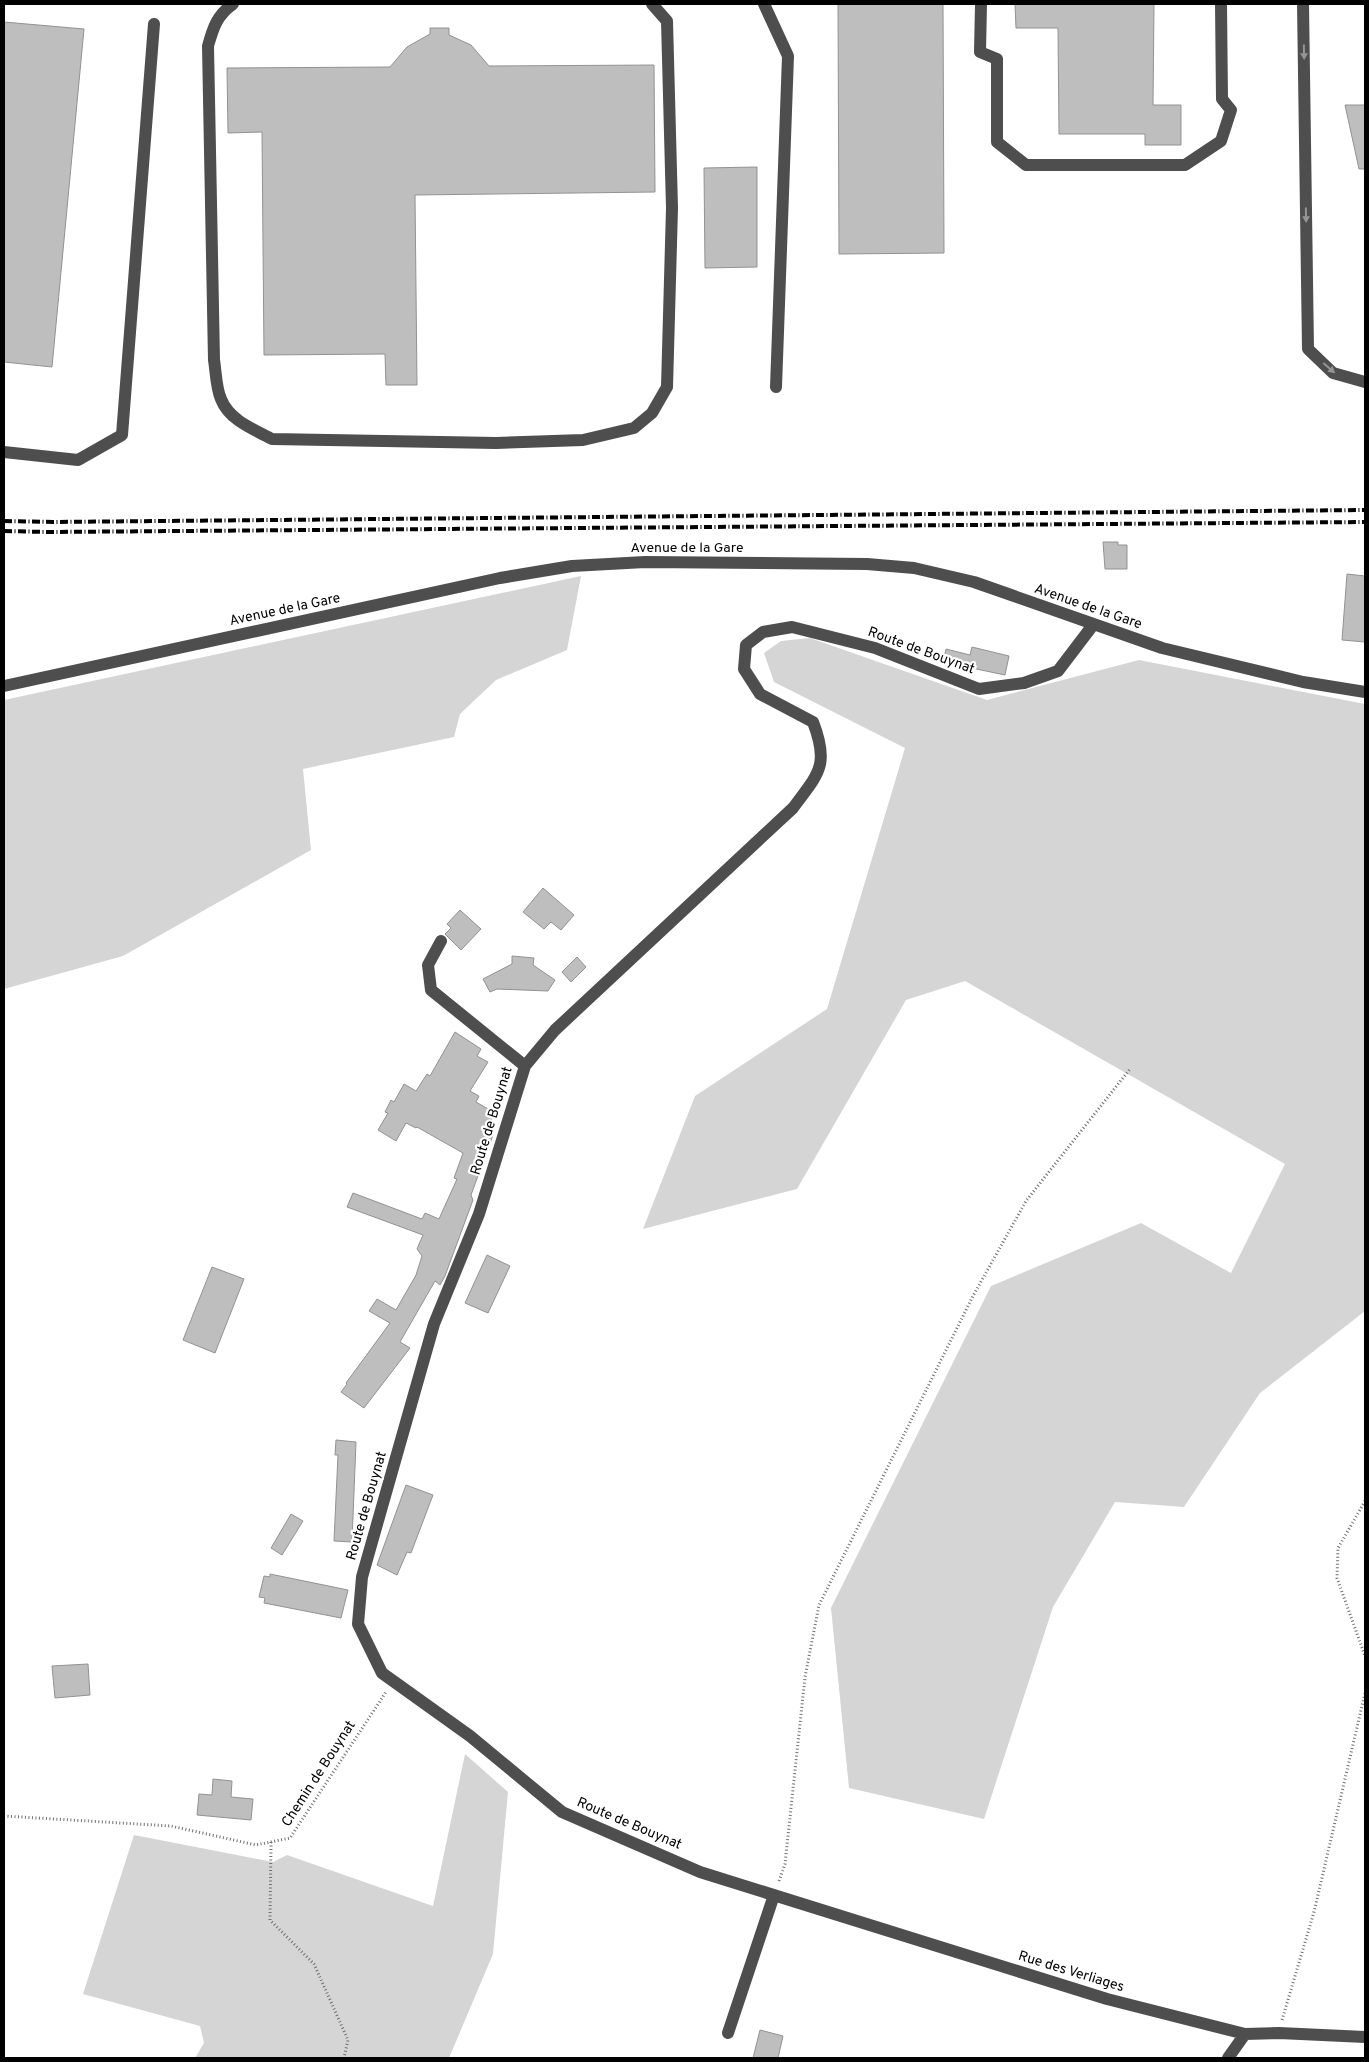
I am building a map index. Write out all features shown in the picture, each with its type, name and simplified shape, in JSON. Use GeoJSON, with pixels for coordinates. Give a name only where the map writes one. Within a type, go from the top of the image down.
{"type":"FeatureCollection","features":[{"type":"Feature","properties":{"kind":"street"},"geometry":{"type":"LineString","coordinates":[[233,4],[224,10],[214,24],[208,46],[214,360],[220,399],[230,415],[272,439],[496,443],[583,440],[634,428],[652,413],[667,388],[672,208],[667,21],[652,4]]}},
{"type":"Feature","properties":{"kind":"street"},"geometry":{"type":"LineString","coordinates":[[764,4],[788,56],[776,387]]}},
{"type":"Feature","properties":{"kind":"street"},"geometry":{"type":"LineString","coordinates":[[981,4],[980,52],[997,59],[997,142],[1026,165],[1185,165],[1221,141],[1231,110],[1222,99],[1221,4]]}},
{"type":"Feature","properties":{"kind":"street"},"geometry":{"type":"LineString","coordinates":[[1303,4],[1308,349],[1334,374],[1365,382]]}},
{"type":"Feature","properties":{"kind":"street"},"geometry":{"type":"LineString","coordinates":[[4,452],[78,460],[122,435],[154,24]]}},
{"type":"Feature","properties":{"kind":"street","name":"Avenue de la Gare"},"geometry":{"type":"LineString","coordinates":[[4,686],[500,578],[572,566],[645,562],[867,564],[914,568],[974,582],[1162,648],[1303,682],[1365,692]]}},
{"type":"Feature","properties":{"kind":"street","name":"Route de Bouynat"},"geometry":{"type":"LineString","coordinates":[[774,1895],[700,1872],[562,1812],[470,1736],[382,1673],[358,1624],[362,1577],[434,1324],[479,1214],[525,1066],[555,1030],[793,808],[819,771],[821,744],[813,722],[760,694],[744,669],[746,646],[763,632],[792,627],[875,648],[979,689],[1024,683],[1058,671],[1094,625]]}},
{"type":"Feature","properties":{"kind":"street"},"geometry":{"type":"LineString","coordinates":[[441,941],[428,965],[431,990],[525,1066]]}},
{"type":"Feature","properties":{"kind":"street"},"geometry":{"type":"LineString","coordinates":[[728,2033],[774,1895]]}},
{"type":"Feature","properties":{"kind":"street","name":"Rue des Verliages"},"geometry":{"type":"LineString","coordinates":[[774,1895],[1108,1999],[1245,2034],[1279,2032],[1365,2037]]}},
{"type":"Feature","properties":{"kind":"street"},"geometry":{"type":"LineString","coordinates":[[1228,2058],[1245,2034]]}},
{"type":"Feature","properties":{"kind":"path"},"geometry":{"type":"LineString","coordinates":[[774,1895],[784,1864],[805,1677],[819,1605],[973,1296],[1026,1201],[1130,1069]]}},
{"type":"Feature","properties":{"kind":"path"},"geometry":{"type":"LineString","coordinates":[[1365,1501],[1338,1548],[1337,1578],[1365,1656]]}},
{"type":"Feature","properties":{"kind":"path","name":"Chemin de Bouynat"},"geometry":{"type":"LineString","coordinates":[[4,1816],[171,1826],[256,1845],[290,1838],[385,1693],[395,1682]]}},
{"type":"Feature","properties":{"kind":"path"},"geometry":{"type":"LineString","coordinates":[[1279,2032],[1314,1912],[1365,1693]]}},
{"type":"Feature","properties":{"kind":"path"},"geometry":{"type":"LineString","coordinates":[[271,1842],[270,1920],[314,1964],[348,2040],[344,2058]]}},
{"type":"Feature","properties":{"kind":"shaded area"},"geometry":{"type":"Polygon","coordinates":[[[581,576],[567,650],[496,680],[460,714],[454,737],[303,769],[311,850],[123,956],[4,989],[4,700],[581,576]]]}},
{"type":"Feature","properties":{"kind":"shaded area"},"geometry":{"type":"Polygon","coordinates":[[[810,638],[987,700],[1139,660],[1365,704],[1365,1311],[1260,1393],[1184,1507],[1115,1502],[1053,1607],[984,1819],[849,1788],[831,1608],[991,1286],[1141,1223],[1231,1273],[1285,1164],[965,981],[906,1000],[797,1189],[643,1229],[695,1096],[827,1009],[905,748],[774,682],[764,653],[781,641],[810,638]]]}},
{"type":"Feature","properties":{"kind":"shaded area"},"geometry":{"type":"Polygon","coordinates":[[[465,1754],[508,1792],[493,1954],[449,2058],[195,2058],[204,2043],[200,2026],[83,1994],[134,1835],[273,1862],[287,1855],[433,1906],[465,1754]]]}},
{"type":"Feature","properties":{"kind":"building"},"geometry":{"type":"Polygon","coordinates":[[[838,4],[943,4],[944,253],[839,254],[838,4]]]}},
{"type":"Feature","properties":{"kind":"building"},"geometry":{"type":"Polygon","coordinates":[[[1015,4],[1154,4],[1153,105],[1181,105],[1181,145],[1145,145],[1145,134],[1059,134],[1058,28],[1016,28],[1015,4]]]}},
{"type":"Feature","properties":{"kind":"building"},"geometry":{"type":"Polygon","coordinates":[[[4,22],[84,29],[52,367],[4,362],[4,22]]]}},
{"type":"Feature","properties":{"kind":"building"},"geometry":{"type":"Polygon","coordinates":[[[430,28],[449,28],[449,35],[471,45],[489,66],[654,65],[655,192],[415,195],[417,385],[386,385],[385,354],[264,355],[262,132],[228,133],[227,68],[390,67],[407,47],[430,34],[430,28]]]}},
{"type":"Feature","properties":{"kind":"building"},"geometry":{"type":"Polygon","coordinates":[[[1345,105],[1365,105],[1365,169],[1359,169],[1345,105]]]}},
{"type":"Feature","properties":{"kind":"building"},"geometry":{"type":"Polygon","coordinates":[[[757,167],[757,267],[705,268],[704,168],[757,167]]]}},
{"type":"Feature","properties":{"kind":"building"},"geometry":{"type":"Polygon","coordinates":[[[1103,542],[1118,542],[1118,545],[1127,545],[1127,569],[1105,569],[1103,542]]]}},
{"type":"Feature","properties":{"kind":"building"},"geometry":{"type":"Polygon","coordinates":[[[1347,574],[1365,576],[1365,642],[1342,640],[1347,574]]]}},
{"type":"Feature","properties":{"kind":"building"},"geometry":{"type":"Polygon","coordinates":[[[972,647],[1009,656],[1005,675],[943,662],[946,649],[970,655],[972,647]]]}},
{"type":"Feature","properties":{"kind":"building"},"geometry":{"type":"Polygon","coordinates":[[[543,888],[574,915],[561,930],[551,922],[544,929],[523,912],[543,888]]]}},
{"type":"Feature","properties":{"kind":"building"},"geometry":{"type":"Polygon","coordinates":[[[460,910],[481,929],[461,950],[445,934],[451,928],[447,924],[460,910]]]}},
{"type":"Feature","properties":{"kind":"building"},"geometry":{"type":"Polygon","coordinates":[[[512,956],[534,958],[533,965],[555,980],[548,991],[497,989],[490,992],[483,979],[512,964],[512,956]]]}},
{"type":"Feature","properties":{"kind":"building"},"geometry":{"type":"Polygon","coordinates":[[[577,957],[586,967],[571,982],[562,972],[577,957]]]}},
{"type":"Feature","properties":{"kind":"building"},"geometry":{"type":"Polygon","coordinates":[[[455,1032],[481,1049],[477,1056],[488,1062],[470,1091],[479,1096],[476,1102],[495,1113],[485,1130],[493,1135],[471,1195],[473,1200],[445,1276],[440,1285],[435,1281],[400,1342],[410,1348],[364,1408],[341,1392],[390,1323],[369,1311],[377,1299],[396,1310],[416,1275],[422,1256],[417,1249],[423,1235],[347,1207],[353,1193],[422,1219],[425,1213],[439,1219],[457,1179],[454,1178],[463,1153],[417,1127],[406,1123],[396,1141],[378,1130],[388,1113],[385,1112],[391,1100],[394,1102],[404,1084],[416,1091],[427,1074],[430,1076],[455,1032]]]}},
{"type":"Feature","properties":{"kind":"building"},"geometry":{"type":"Polygon","coordinates":[[[487,1255],[510,1266],[488,1313],[465,1303],[487,1255]]]}},
{"type":"Feature","properties":{"kind":"building"},"geometry":{"type":"Polygon","coordinates":[[[212,1267],[244,1279],[215,1353],[183,1340],[212,1267]]]}},
{"type":"Feature","properties":{"kind":"building"},"geometry":{"type":"Polygon","coordinates":[[[336,1440],[356,1442],[352,1542],[334,1541],[338,1455],[335,1455],[336,1440]]]}},
{"type":"Feature","properties":{"kind":"building"},"geometry":{"type":"Polygon","coordinates":[[[406,1485],[433,1495],[411,1553],[407,1552],[397,1575],[377,1565],[406,1485]]]}},
{"type":"Feature","properties":{"kind":"building"},"geometry":{"type":"Polygon","coordinates":[[[291,1514],[303,1521],[282,1555],[271,1548],[291,1514]]]}},
{"type":"Feature","properties":{"kind":"building"},"geometry":{"type":"Polygon","coordinates":[[[270,1574],[348,1590],[341,1618],[264,1603],[265,1598],[259,1597],[264,1576],[270,1577],[270,1574]]]}},
{"type":"Feature","properties":{"kind":"building"},"geometry":{"type":"Polygon","coordinates":[[[88,1664],[90,1695],[55,1698],[52,1666],[88,1664]]]}},
{"type":"Feature","properties":{"kind":"building"},"geometry":{"type":"Polygon","coordinates":[[[213,1779],[232,1781],[231,1797],[253,1799],[251,1820],[197,1815],[199,1794],[212,1795],[213,1779]]]}},
{"type":"Feature","properties":{"kind":"building"},"geometry":{"type":"Polygon","coordinates":[[[760,2030],[783,2036],[778,2058],[753,2058],[760,2030]]]}},
{"type":"Feature","properties":{"kind":"railway"},"geometry":{"type":"LineString","coordinates":[[4,521],[1365,510]]}},
{"type":"Feature","properties":{"kind":"railway"},"geometry":{"type":"LineString","coordinates":[[4,531],[1365,522]]}}]}
